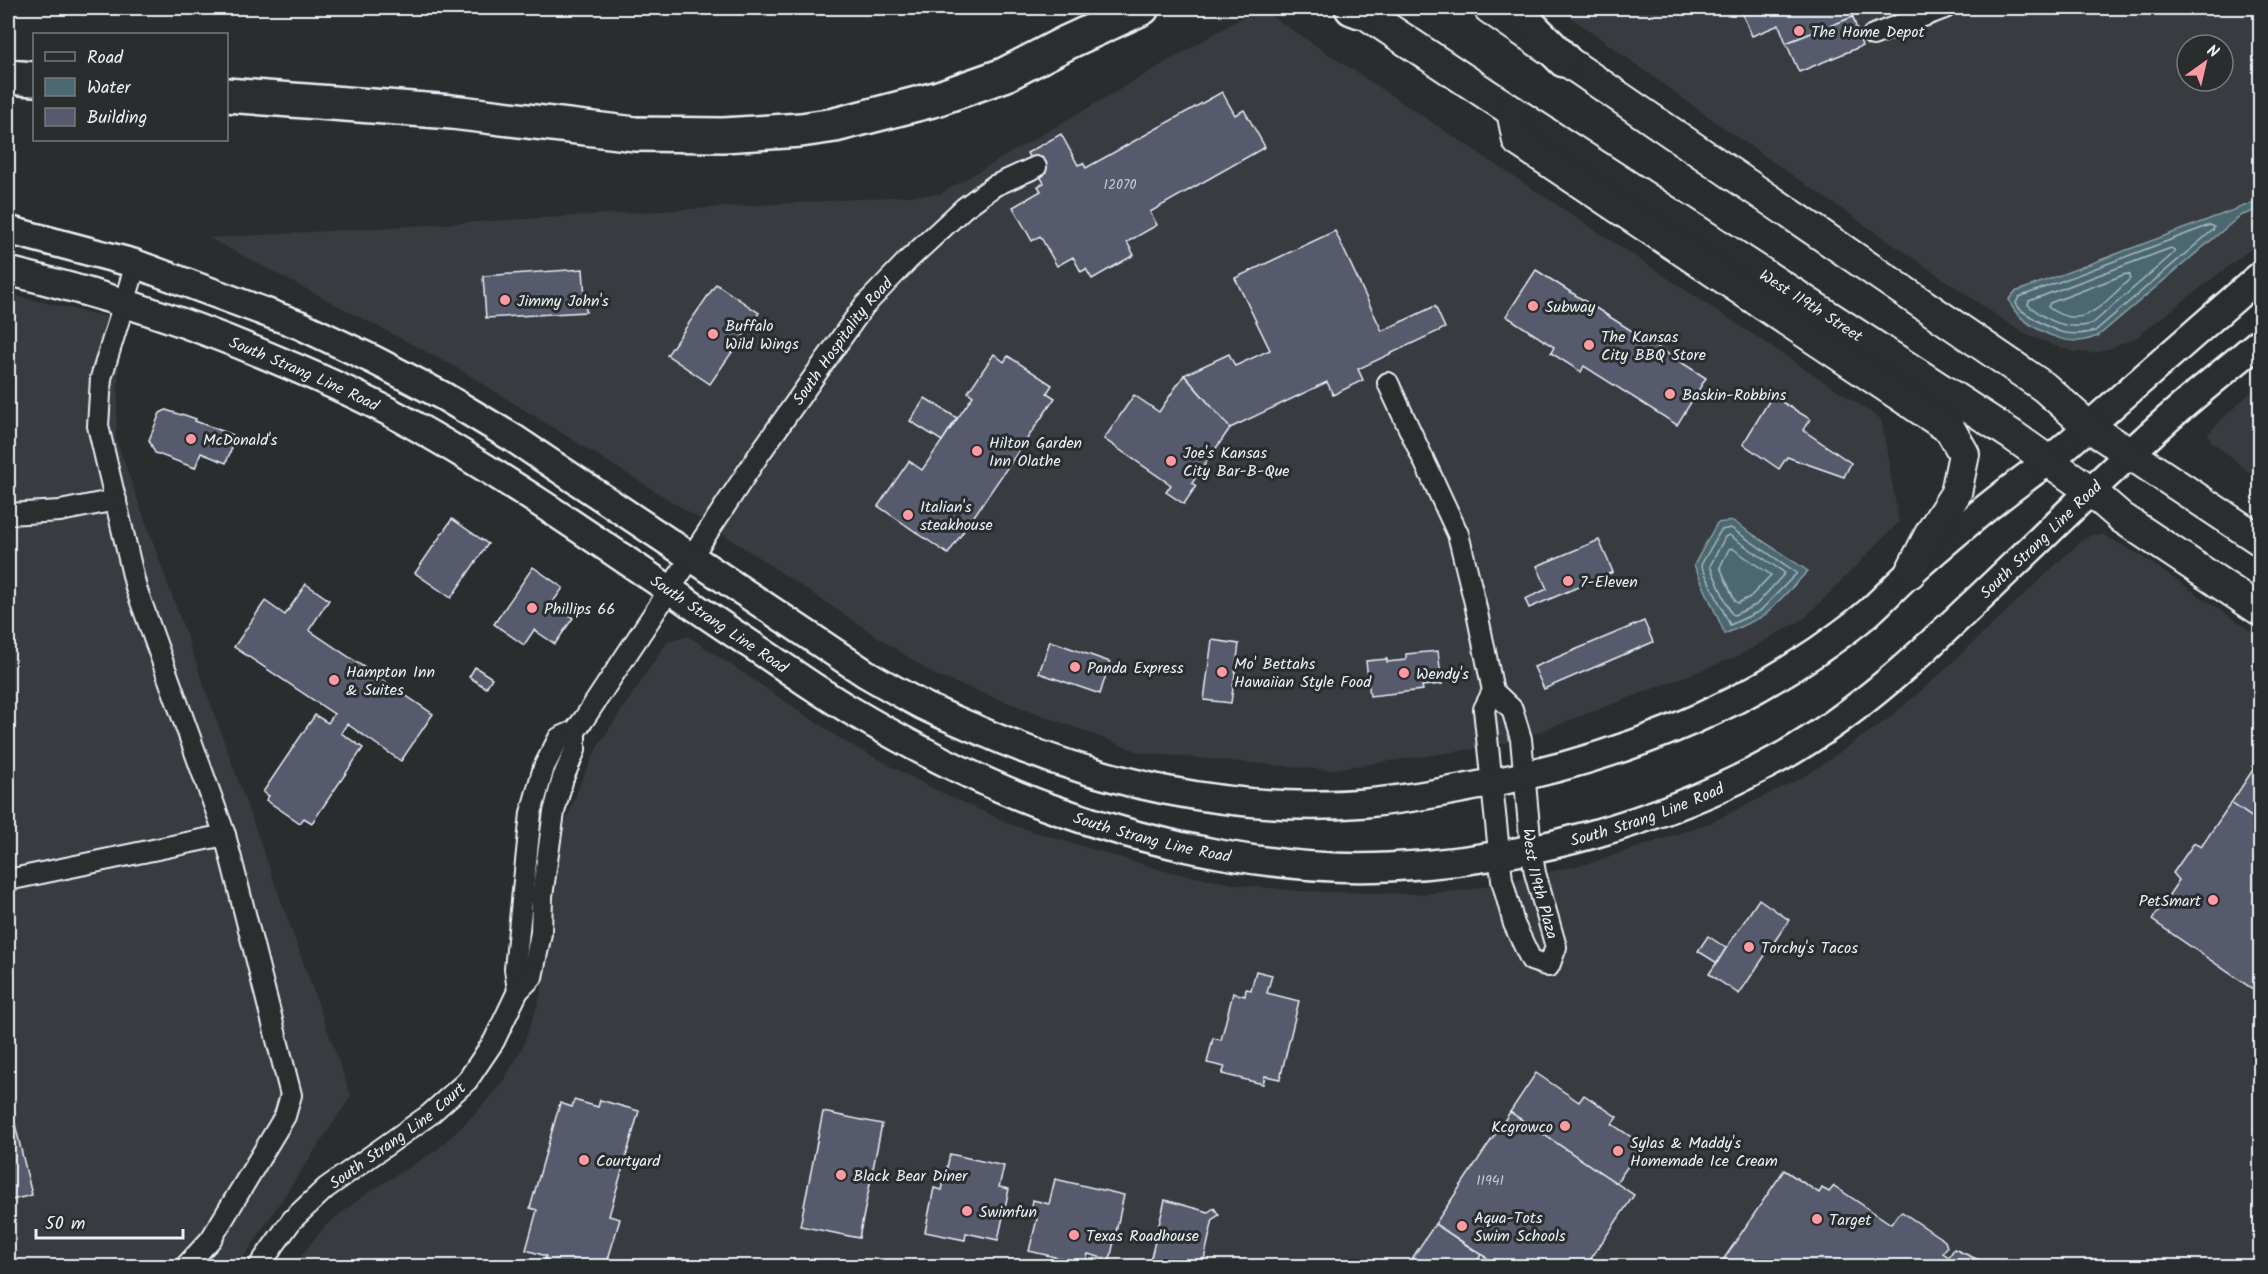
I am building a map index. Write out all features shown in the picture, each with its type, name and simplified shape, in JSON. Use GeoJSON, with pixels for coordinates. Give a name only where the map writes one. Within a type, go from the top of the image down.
{"type":"FeatureCollection","features":[{"type":"Feature","properties":{"kind":"highway"},"geometry":{"type":"LineString","coordinates":[[1068,42],[1105,8]]}},
{"type":"Feature","properties":{"kind":"highway"},"geometry":{"type":"LineString","coordinates":[[228,95],[452,112],[635,134],[723,135],[790,130],[836,124],[936,99],[1004,75],[1142,8]]}},
{"type":"Feature","properties":{"kind":"highway"},"geometry":{"type":"LineString","coordinates":[[1512,8],[1564,60]]}},
{"type":"Feature","properties":{"kind":"highway"},"geometry":{"type":"LineString","coordinates":[[8,77],[33,79]]}},
{"type":"Feature","properties":{"kind":"main road"},"geometry":{"type":"LineString","coordinates":[[1489,8],[2044,387],[2088,426],[2260,540]]}},
{"type":"Feature","properties":{"kind":"main road","name":"West 119th Street"},"geometry":{"type":"LineString","coordinates":[[1356,9],[2049,461],[2092,492],[2122,518],[2260,610]]}},
{"type":"Feature","properties":{"kind":"main road"},"geometry":{"type":"LineString","coordinates":[[1512,111],[1518,141],[1950,429],[1964,454],[1956,494],[1930,534],[1910,573]]}},
{"type":"Feature","properties":{"kind":"main road"},"geometry":{"type":"LineString","coordinates":[[8,230],[136,264],[300,325],[374,360],[443,396],[513,438],[865,673],[915,701],[1002,741],[1063,764],[1136,784],[1223,800],[1294,805],[1366,803],[1524,776],[1580,763],[1650,739],[1710,714],[1816,652],[1867,614],[1910,573],[2013,486],[2049,461],[2260,276]]}},
{"type":"Feature","properties":{"kind":"main road","name":"South Strang Line Road"},"geometry":{"type":"LineString","coordinates":[[8,271],[126,302],[191,325],[361,397],[522,490],[668,590],[846,707],[927,753],[988,782],[1074,817],[1173,844],[1245,857],[1309,865],[1382,867],[1454,862],[1582,838],[1653,816],[1721,787],[1783,756],[1839,721],[1878,691],[2168,419],[2260,342]]}},
{"type":"Feature","properties":{"kind":"street"},"geometry":{"type":"LineString","coordinates":[[1873,35],[1945,8]]}},
{"type":"Feature","properties":{"kind":"street","name":"South Hospitality Road"},"geometry":{"type":"LineString","coordinates":[[690,557],[864,306],[908,260],[964,208],[994,186],[1036,167]]}},
{"type":"Feature","properties":{"kind":"street"},"geometry":{"type":"LineString","coordinates":[[136,264],[101,378],[98,426],[135,588],[225,835],[291,1095],[285,1116],[211,1239],[186,1266]]}},
{"type":"Feature","properties":{"kind":"street","name":"West 119th Plaza"},"geometry":{"type":"LineString","coordinates":[[1388,383],[1458,534],[1493,691],[1512,709],[1521,739],[1535,873],[1556,947],[1549,966],[1531,960],[1514,924],[1502,880],[1484,709],[1493,691]]}},
{"type":"Feature","properties":{"kind":"street"},"geometry":{"type":"LineString","coordinates":[[8,514],[60,511],[116,500]]}},
{"type":"Feature","properties":{"kind":"street","name":"South Strang Line Court"},"geometry":{"type":"LineString","coordinates":[[259,1266],[292,1220],[326,1188],[429,1115],[467,1081],[494,1041],[518,991],[516,959],[531,813],[544,767],[559,738],[575,731],[690,557]]}},
{"type":"Feature","properties":{"kind":"street"},"geometry":{"type":"LineString","coordinates":[[8,880],[225,835]]}},
{"type":"Feature","properties":{"kind":"shaded area"},"geometry":{"type":"Polygon","coordinates":[[[1259,8],[1881,419],[1899,522],[1805,618],[1736,657],[1521,739],[1488,747],[1327,770],[1142,753],[935,675],[711,526],[459,369],[209,238],[940,194],[1259,8]]]}},
{"type":"Feature","properties":{"kind":"shaded area"},"geometry":{"type":"Polygon","coordinates":[[[1558,8],[2260,8],[2260,242],[2134,339],[2111,348],[2094,353],[2075,352],[2028,335],[1721,126],[1558,8]]]}},
{"type":"Feature","properties":{"kind":"shaded area"},"geometry":{"type":"Polygon","coordinates":[[[8,294],[121,320],[116,439],[351,1096],[238,1266],[8,1266],[8,294]]]}},
{"type":"Feature","properties":{"kind":"shaded area"},"geometry":{"type":"Polygon","coordinates":[[[2260,384],[2260,481],[2212,442],[2208,434],[2260,384]]]}},
{"type":"Feature","properties":{"kind":"shaded area"},"geometry":{"type":"Polygon","coordinates":[[[2090,535],[2104,535],[2140,555],[2260,637],[2260,1266],[293,1266],[326,1225],[366,1194],[437,1150],[476,1113],[503,1082],[523,1046],[539,1000],[548,959],[556,860],[565,823],[598,746],[667,642],[688,636],[844,741],[932,788],[1015,826],[1165,871],[1233,884],[1298,891],[1417,894],[1468,890],[1594,862],[1710,823],[1807,775],[1888,719],[2090,535]]]}},
{"type":"Feature","properties":{"kind":"water"},"geometry":{"type":"Polygon","coordinates":[[[2260,200],[2260,209],[2240,216],[2098,336],[2086,340],[2070,341],[2049,334],[2019,315],[2009,299],[2015,292],[2260,200]]]}},
{"type":"Feature","properties":{"kind":"water"},"geometry":{"type":"Polygon","coordinates":[[[1733,521],[1808,571],[1764,616],[1725,634],[1694,565],[1717,523],[1733,521]]]}},
{"type":"Feature","properties":{"kind":"building","name":"The Home Depot"},"geometry":{"type":"Polygon","coordinates":[[[1740,8],[1849,8],[1853,17],[1786,43],[1779,25],[1752,36],[1740,8]]]}},
{"type":"Feature","properties":{"kind":"building"},"geometry":{"type":"Polygon","coordinates":[[[1853,17],[1862,46],[1799,72],[1786,43],[1853,17]]]}},
{"type":"Feature","properties":{"kind":"building"},"geometry":{"type":"Polygon","coordinates":[[[1222,92],[1235,115],[1244,110],[1265,147],[1150,212],[1157,225],[1127,242],[1134,255],[1092,279],[1086,269],[1081,272],[1073,257],[1057,266],[1040,236],[1032,241],[1013,207],[1041,191],[1038,186],[1044,183],[1027,153],[1061,134],[1078,165],[1083,163],[1086,168],[1222,92]]]}},
{"type":"Feature","properties":{"kind":"building"},"geometry":{"type":"Polygon","coordinates":[[[1335,231],[1382,331],[1435,306],[1445,328],[1358,369],[1363,380],[1333,395],[1327,382],[1230,428],[1184,375],[1229,354],[1235,366],[1270,350],[1235,278],[1335,231]]]}},
{"type":"Feature","properties":{"kind":"building"},"geometry":{"type":"Polygon","coordinates":[[[583,269],[586,312],[486,318],[483,276],[583,269]]]}},
{"type":"Feature","properties":{"kind":"building"},"geometry":{"type":"Polygon","coordinates":[[[1536,270],[1706,378],[1677,425],[1584,366],[1581,372],[1551,353],[1554,347],[1506,316],[1536,270]]]}},
{"type":"Feature","properties":{"kind":"building","name":"Buffalo Wild Wings"},"geometry":{"type":"Polygon","coordinates":[[[716,284],[759,313],[710,384],[667,355],[716,284]]]}},
{"type":"Feature","properties":{"kind":"building","name":"Hilton Garden Inn Olathe"},"geometry":{"type":"Polygon","coordinates":[[[994,354],[1004,362],[1008,356],[1052,385],[1047,393],[1055,398],[948,554],[878,506],[909,461],[922,470],[973,396],[968,392],[994,354]]]}},
{"type":"Feature","properties":{"kind":"building","name":"Joe's Kansas City Bar-B-Que"},"geometry":{"type":"Polygon","coordinates":[[[1184,375],[1230,428],[1192,483],[1196,486],[1184,504],[1166,492],[1171,485],[1104,439],[1134,395],[1159,412],[1184,375]]]}},
{"type":"Feature","properties":{"kind":"building"},"geometry":{"type":"Polygon","coordinates":[[[1772,396],[1810,419],[1803,430],[1851,463],[1844,477],[1787,457],[1779,469],[1743,444],[1772,396]]]}},
{"type":"Feature","properties":{"kind":"building"},"geometry":{"type":"Polygon","coordinates":[[[925,398],[957,418],[942,441],[910,421],[925,398]]]}},
{"type":"Feature","properties":{"kind":"building","name":"McDonald's"},"geometry":{"type":"Polygon","coordinates":[[[166,410],[196,419],[195,421],[233,435],[231,438],[235,440],[226,463],[201,453],[195,468],[155,453],[149,440],[160,413],[166,410]]]}},
{"type":"Feature","properties":{"kind":"building"},"geometry":{"type":"Polygon","coordinates":[[[452,519],[488,544],[451,598],[415,573],[452,519]]]}},
{"type":"Feature","properties":{"kind":"building","name":"7-Eleven"},"geometry":{"type":"Polygon","coordinates":[[[1599,540],[1613,572],[1529,608],[1525,599],[1547,589],[1537,566],[1599,540]]]}},
{"type":"Feature","properties":{"kind":"building","name":"Phillips 66"},"geometry":{"type":"Polygon","coordinates":[[[533,567],[563,588],[552,603],[573,618],[555,644],[534,630],[524,645],[494,624],[533,567]]]}},
{"type":"Feature","properties":{"kind":"building","name":"Hampton Inn & Suites"},"geometry":{"type":"Polygon","coordinates":[[[306,584],[329,600],[309,630],[433,714],[401,761],[347,724],[341,733],[363,748],[312,823],[304,818],[300,823],[266,800],[269,796],[263,792],[315,715],[328,723],[334,714],[234,647],[265,601],[285,615],[306,584]]]}},
{"type":"Feature","properties":{"kind":"building"},"geometry":{"type":"Polygon","coordinates":[[[1644,621],[1653,642],[1544,689],[1534,667],[1644,621]]]}},
{"type":"Feature","properties":{"kind":"building","name":"Mo' Bettahs Hawaiian Style Food"},"geometry":{"type":"Polygon","coordinates":[[[1212,640],[1239,644],[1231,703],[1204,700],[1212,640]]]}},
{"type":"Feature","properties":{"kind":"building","name":"Panda Express"},"geometry":{"type":"Polygon","coordinates":[[[1050,641],[1110,662],[1100,694],[1039,673],[1050,641]]]}},
{"type":"Feature","properties":{"kind":"building","name":"Wendy's"},"geometry":{"type":"Polygon","coordinates":[[[1438,651],[1442,684],[1422,686],[1423,690],[1370,696],[1366,661],[1406,660],[1406,654],[1438,651]]]}},
{"type":"Feature","properties":{"kind":"building"},"geometry":{"type":"Polygon","coordinates":[[[475,667],[492,678],[486,688],[469,677],[475,667]]]}},
{"type":"Feature","properties":{"kind":"building"},"geometry":{"type":"Polygon","coordinates":[[[2260,759],[2260,823],[2231,803],[2260,759]]]}},
{"type":"Feature","properties":{"kind":"building","name":"PetSmart"},"geometry":{"type":"Polygon","coordinates":[[[2231,803],[2260,823],[2260,994],[2152,920],[2179,880],[2173,873],[2194,843],[2201,847],[2231,803]]]}},
{"type":"Feature","properties":{"kind":"building"},"geometry":{"type":"Polygon","coordinates":[[[1759,899],[1789,920],[1739,994],[1709,974],[1759,899]]]}},
{"type":"Feature","properties":{"kind":"building"},"geometry":{"type":"Polygon","coordinates":[[[1708,936],[1726,948],[1717,963],[1698,951],[1708,936]]]}},
{"type":"Feature","properties":{"kind":"building"},"geometry":{"type":"Polygon","coordinates":[[[1256,971],[1272,975],[1267,993],[1299,1001],[1280,1079],[1265,1076],[1263,1084],[1222,1074],[1225,1067],[1207,1063],[1213,1038],[1221,1040],[1233,993],[1245,996],[1246,989],[1251,990],[1256,971]]]}},
{"type":"Feature","properties":{"kind":"building"},"geometry":{"type":"Polygon","coordinates":[[[1536,1073],[1579,1102],[1584,1095],[1617,1117],[1612,1124],[1643,1145],[1616,1183],[1510,1112],[1536,1073]]]}},
{"type":"Feature","properties":{"kind":"building"},"geometry":{"type":"Polygon","coordinates":[[[8,1095],[32,1195],[8,1201],[8,1095]]]}},
{"type":"Feature","properties":{"kind":"building","name":"Courtyard"},"geometry":{"type":"Polygon","coordinates":[[[574,1100],[598,1107],[600,1100],[639,1111],[609,1216],[620,1219],[606,1266],[543,1266],[546,1256],[526,1250],[537,1210],[530,1208],[560,1103],[572,1107],[574,1100]]]}},
{"type":"Feature","properties":{"kind":"building","name":"Black Bear Diner"},"geometry":{"type":"Polygon","coordinates":[[[823,1112],[882,1124],[859,1238],[800,1226],[823,1112]]]}},
{"type":"Feature","properties":{"kind":"building"},"geometry":{"type":"Polygon","coordinates":[[[1510,1112],[1634,1195],[1586,1266],[1499,1266],[1435,1224],[1510,1112]]]}},
{"type":"Feature","properties":{"kind":"building","name":"Swimfun"},"geometry":{"type":"Polygon","coordinates":[[[950,1154],[1004,1166],[999,1187],[1009,1189],[998,1240],[966,1233],[965,1240],[925,1232],[934,1188],[942,1190],[950,1154]]]}},
{"type":"Feature","properties":{"kind":"building","name":"Target"},"geometry":{"type":"Polygon","coordinates":[[[1784,1170],[1819,1193],[1822,1188],[1829,1192],[1834,1186],[1891,1224],[1902,1212],[1945,1241],[1947,1247],[1943,1253],[1949,1257],[1954,1249],[1993,1266],[1719,1266],[1784,1170]]]}},
{"type":"Feature","properties":{"kind":"building","name":"Texas Roadhouse"},"geometry":{"type":"Polygon","coordinates":[[[1055,1179],[1124,1195],[1110,1260],[1088,1254],[1085,1264],[1029,1251],[1037,1219],[1030,1218],[1033,1200],[1049,1204],[1055,1179]]]}},
{"type":"Feature","properties":{"kind":"building"},"geometry":{"type":"Polygon","coordinates":[[[1165,1200],[1208,1212],[1214,1208],[1219,1215],[1213,1219],[1203,1264],[1208,1266],[1149,1266],[1165,1200]]]}},
{"type":"Feature","properties":{"kind":"building"},"geometry":{"type":"Polygon","coordinates":[[[1435,1224],[1481,1255],[1474,1266],[1407,1266],[1435,1224]]]}},
{"type":"Feature","properties":{"kind":"place","name":"The Home Depot"},"geometry":{"type":"Point","coordinates":[1799,31]}},
{"type":"Feature","properties":{"kind":"place","name":"Jimmy John's"},"geometry":{"type":"Point","coordinates":[505,300]}},
{"type":"Feature","properties":{"kind":"place","name":"Subway"},"geometry":{"type":"Point","coordinates":[1533,306]}},
{"type":"Feature","properties":{"kind":"place","name":"Buffalo Wild Wings"},"geometry":{"type":"Point","coordinates":[713,334]}},
{"type":"Feature","properties":{"kind":"place","name":"The Kansas City BBQ Store"},"geometry":{"type":"Point","coordinates":[1589,345]}},
{"type":"Feature","properties":{"kind":"place","name":"Baskin-Robbins"},"geometry":{"type":"Point","coordinates":[1670,394]}},
{"type":"Feature","properties":{"kind":"place","name":"McDonald's"},"geometry":{"type":"Point","coordinates":[191,439]}},
{"type":"Feature","properties":{"kind":"place","name":"Hilton Garden Inn Olathe"},"geometry":{"type":"Point","coordinates":[977,451]}},
{"type":"Feature","properties":{"kind":"place","name":"Joe's Kansas City Bar-B-Que"},"geometry":{"type":"Point","coordinates":[1171,461]}},
{"type":"Feature","properties":{"kind":"place","name":"Italian's steakhouse"},"geometry":{"type":"Point","coordinates":[908,515]}},
{"type":"Feature","properties":{"kind":"place","name":"7-Eleven"},"geometry":{"type":"Point","coordinates":[1568,581]}},
{"type":"Feature","properties":{"kind":"place","name":"Phillips 66"},"geometry":{"type":"Point","coordinates":[532,608]}},
{"type":"Feature","properties":{"kind":"place","name":"Panda Express"},"geometry":{"type":"Point","coordinates":[1075,667]}},
{"type":"Feature","properties":{"kind":"place","name":"Mo' Bettahs Hawaiian Style Food"},"geometry":{"type":"Point","coordinates":[1222,672]}},
{"type":"Feature","properties":{"kind":"place","name":"Wendy's"},"geometry":{"type":"Point","coordinates":[1404,673]}},
{"type":"Feature","properties":{"kind":"place","name":"Hampton Inn & Suites"},"geometry":{"type":"Point","coordinates":[334,680]}},
{"type":"Feature","properties":{"kind":"place","name":"PetSmart"},"geometry":{"type":"Point","coordinates":[2213,900]}},
{"type":"Feature","properties":{"kind":"place","name":"Torchy's Tacos"},"geometry":{"type":"Point","coordinates":[1749,947]}},
{"type":"Feature","properties":{"kind":"place","name":"Kcgrowco"},"geometry":{"type":"Point","coordinates":[1565,1126]}},
{"type":"Feature","properties":{"kind":"place","name":"Sylas & Maddy's Homemade Ice Cream"},"geometry":{"type":"Point","coordinates":[1618,1151]}},
{"type":"Feature","properties":{"kind":"place","name":"Courtyard"},"geometry":{"type":"Point","coordinates":[584,1160]}},
{"type":"Feature","properties":{"kind":"place","name":"Black Bear Diner"},"geometry":{"type":"Point","coordinates":[841,1175]}},
{"type":"Feature","properties":{"kind":"place","name":"Swimfun"},"geometry":{"type":"Point","coordinates":[967,1211]}},
{"type":"Feature","properties":{"kind":"place","name":"Target"},"geometry":{"type":"Point","coordinates":[1817,1219]}},
{"type":"Feature","properties":{"kind":"place","name":"Aqua-Tots Swim Schools"},"geometry":{"type":"Point","coordinates":[1462,1226]}},
{"type":"Feature","properties":{"kind":"place","name":"Texas Roadhouse"},"geometry":{"type":"Point","coordinates":[1074,1235]}}]}
